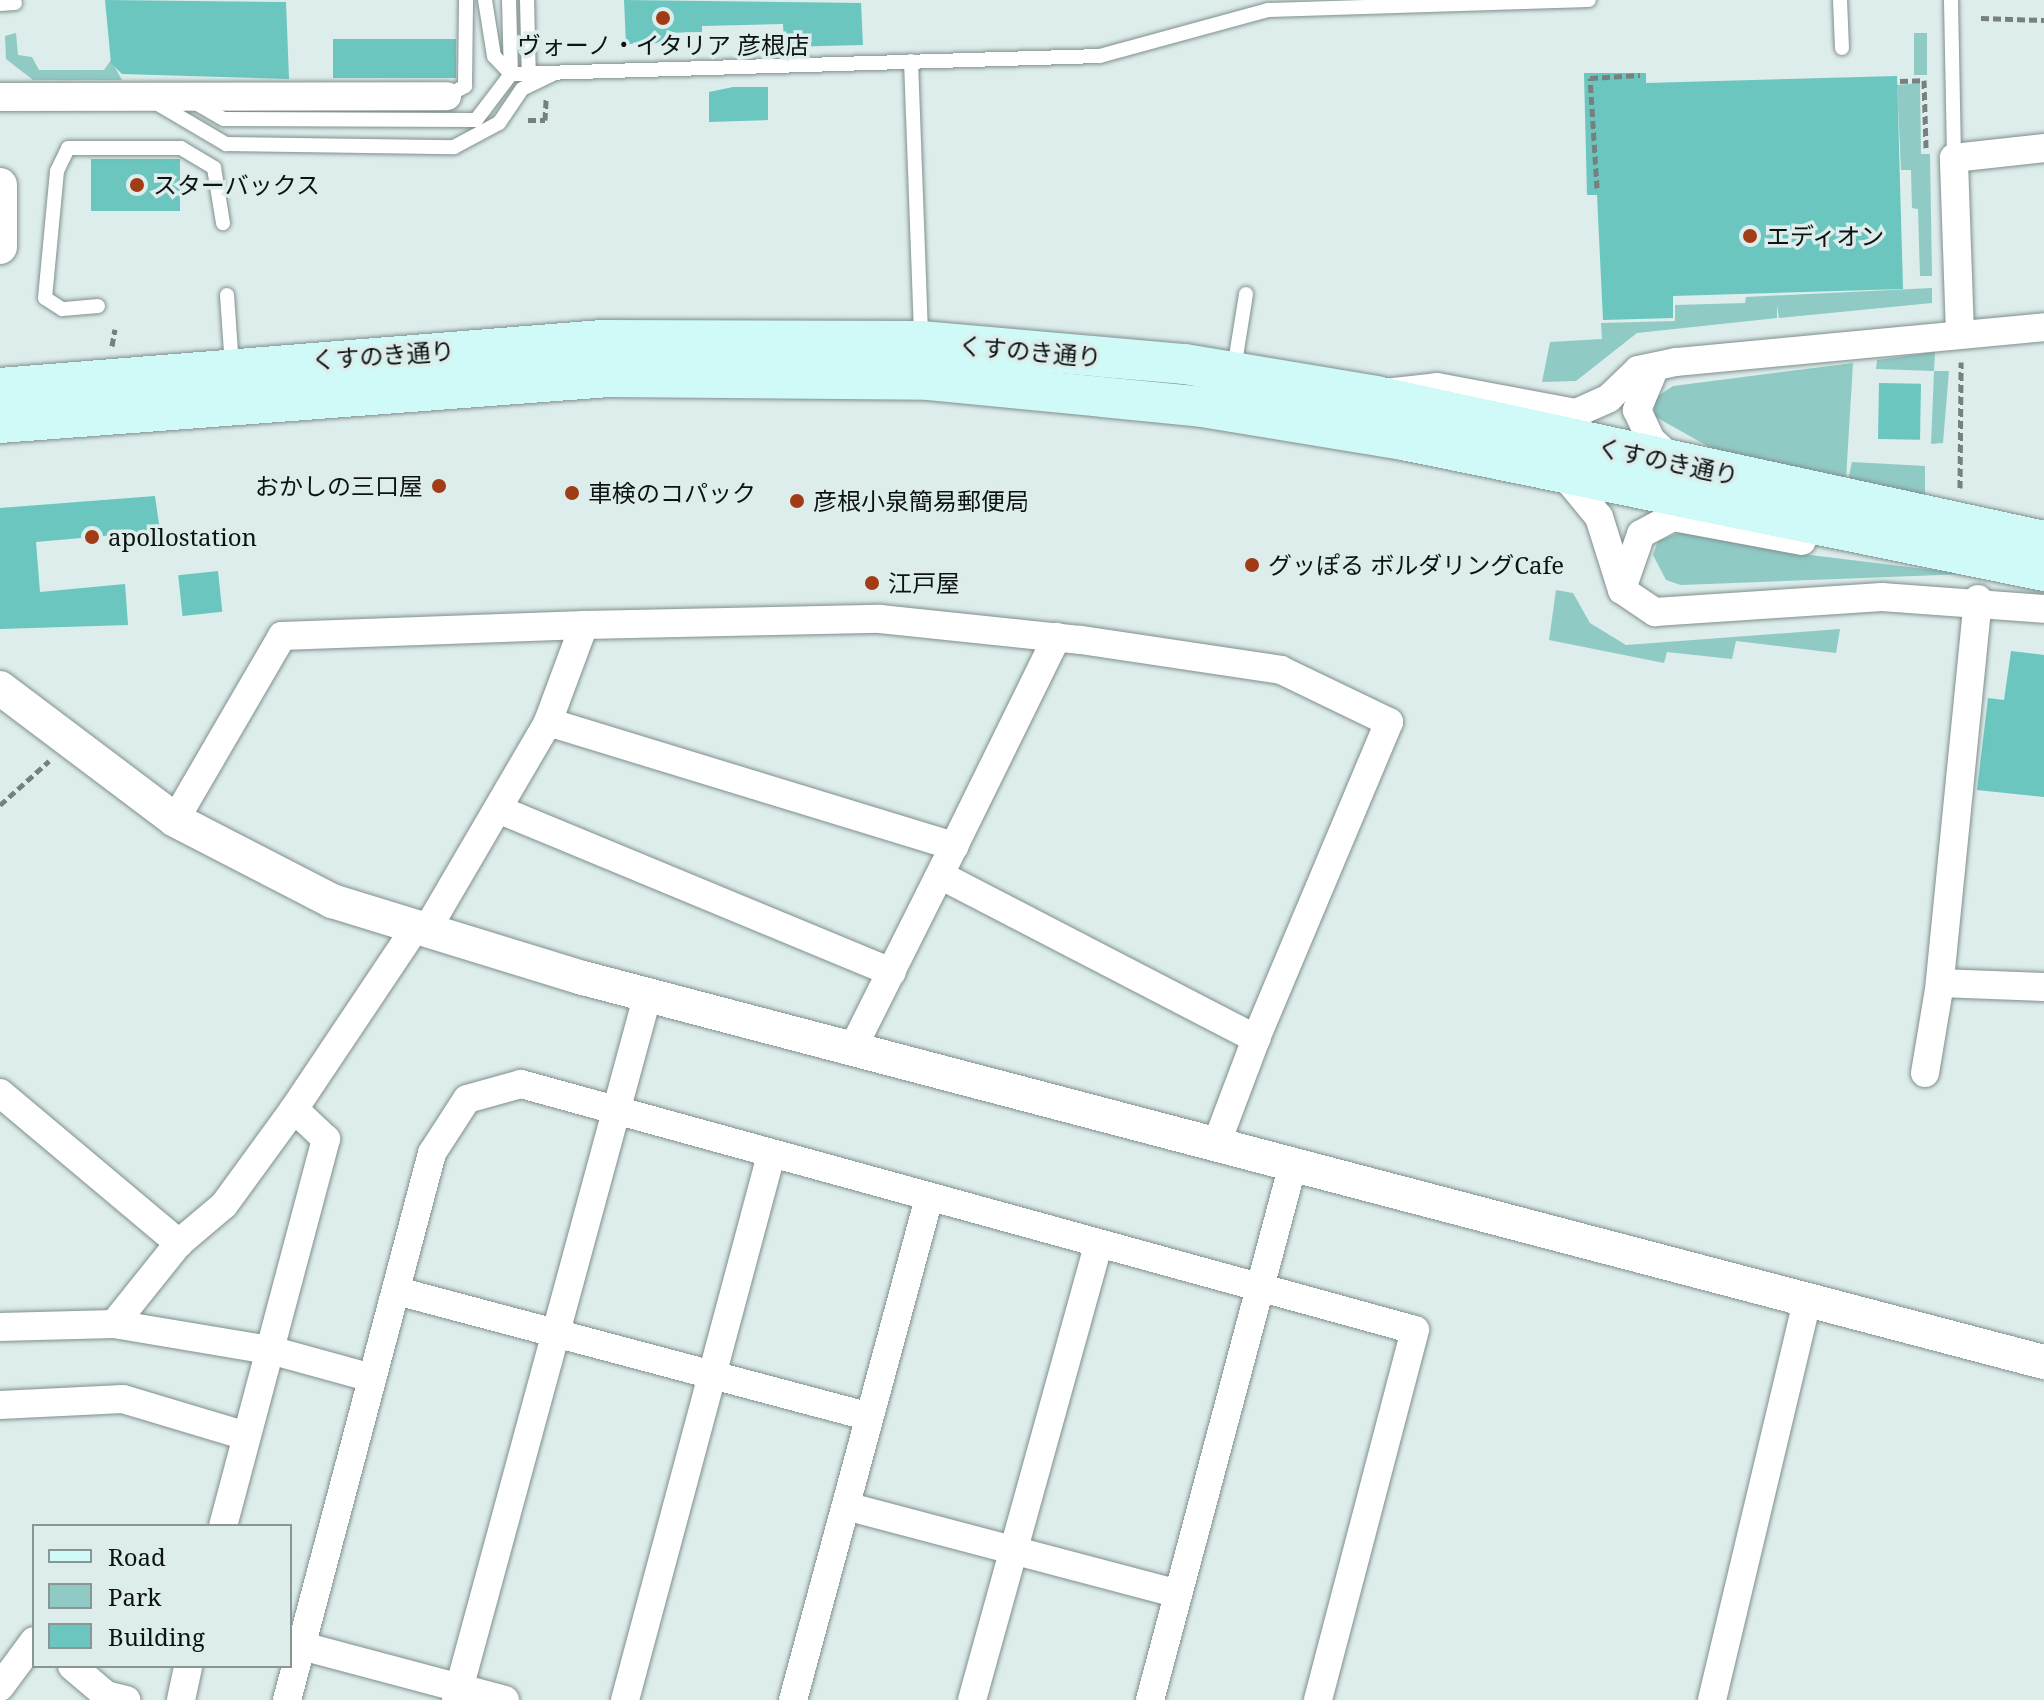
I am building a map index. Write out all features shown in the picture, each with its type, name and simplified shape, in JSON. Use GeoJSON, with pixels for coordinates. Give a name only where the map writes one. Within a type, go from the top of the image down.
{"type":"FeatureCollection","features":[{"type":"Feature","properties":{"kind":"main road","name":"くすのき通り"},"geometry":{"type":"LineString","coordinates":[[0,388],[232,367],[602,340],[921,341],[1234,372],[1376,396],[1676,463],[1928,532],[2044,571]]}},
{"type":"Feature","properties":{"kind":"main road","name":"くすのき通り"},"geometry":{"type":"LineString","coordinates":[[0,423],[593,378],[773,373],[929,380],[1202,407],[1562,472],[1872,535],[1928,532],[2044,541]]}},
{"type":"Feature","properties":{"kind":"street"},"geometry":{"type":"LineString","coordinates":[[0,97],[187,97],[312,88],[447,96]]}},
{"type":"Feature","properties":{"kind":"street"},"geometry":{"type":"LineString","coordinates":[[1956,347],[1944,153],[2044,148]]}},
{"type":"Feature","properties":{"kind":"street"},"geometry":{"type":"LineString","coordinates":[[0,185],[0,247]]}},
{"type":"Feature","properties":{"kind":"street"},"geometry":{"type":"LineString","coordinates":[[1376,396],[1437,387],[1576,413],[1609,398],[1625,377],[1655,367],[1956,347],[2044,327]]}},
{"type":"Feature","properties":{"kind":"street"},"geometry":{"type":"LineString","coordinates":[[1655,367],[1638,396],[1641,425],[1676,463]]}},
{"type":"Feature","properties":{"kind":"street"},"geometry":{"type":"LineString","coordinates":[[1562,472],[1599,517],[1622,590],[1655,612],[1882,597],[1978,599],[2044,609]]}},
{"type":"Feature","properties":{"kind":"street"},"geometry":{"type":"LineString","coordinates":[[1622,590],[1641,534],[1673,517],[1799,541],[1872,535]]}},
{"type":"Feature","properties":{"kind":"street"},"geometry":{"type":"LineString","coordinates":[[1925,1073],[1962,833],[1978,599]]}},
{"type":"Feature","properties":{"kind":"street"},"geometry":{"type":"LineString","coordinates":[[175,820],[282,636],[584,625],[880,619],[1057,637],[1281,670],[1389,722],[1256,1039],[1217,1142]]}},
{"type":"Feature","properties":{"kind":"street"},"geometry":{"type":"LineString","coordinates":[[114,1324],[179,1243],[224,1205],[420,930],[500,810],[548,722],[584,625]]}},
{"type":"Feature","properties":{"kind":"street"},"geometry":{"type":"LineString","coordinates":[[853,1048],[942,876],[1057,637]]}},
{"type":"Feature","properties":{"kind":"street"},"geometry":{"type":"LineString","coordinates":[[0,688],[175,820],[274,875],[420,930],[648,994],[2044,1362]]}},
{"type":"Feature","properties":{"kind":"street"},"geometry":{"type":"LineString","coordinates":[[548,722],[954,846]]}},
{"type":"Feature","properties":{"kind":"street"},"geometry":{"type":"LineString","coordinates":[[500,810],[892,972]]}},
{"type":"Feature","properties":{"kind":"street"},"geometry":{"type":"LineString","coordinates":[[942,876],[1256,1039]]}},
{"type":"Feature","properties":{"kind":"street"},"geometry":{"type":"LineString","coordinates":[[1940,983],[2044,987]]}},
{"type":"Feature","properties":{"kind":"street"},"geometry":{"type":"LineString","coordinates":[[458,1694],[553,1330],[648,994]]}},
{"type":"Feature","properties":{"kind":"street"},"geometry":{"type":"LineString","coordinates":[[287,1700],[432,1153],[467,1099],[521,1084],[1098,1245],[1262,1284],[1415,1330],[1318,1700]]}},
{"type":"Feature","properties":{"kind":"street"},"geometry":{"type":"LineString","coordinates":[[0,1093],[179,1243]]}},
{"type":"Feature","properties":{"kind":"street"},"geometry":{"type":"LineString","coordinates":[[224,1524],[326,1139],[294,1109]]}},
{"type":"Feature","properties":{"kind":"street"},"geometry":{"type":"LineString","coordinates":[[625,1700],[771,1155]]}},
{"type":"Feature","properties":{"kind":"street"},"geometry":{"type":"LineString","coordinates":[[1150,1700],[1293,1164]]}},
{"type":"Feature","properties":{"kind":"street"},"geometry":{"type":"LineString","coordinates":[[793,1700],[929,1198]]}},
{"type":"Feature","properties":{"kind":"street"},"geometry":{"type":"LineString","coordinates":[[972,1700],[1098,1245]]}},
{"type":"Feature","properties":{"kind":"street"},"geometry":{"type":"LineString","coordinates":[[397,1291],[868,1416]]}},
{"type":"Feature","properties":{"kind":"street"},"geometry":{"type":"LineString","coordinates":[[1712,1700],[1808,1298]]}},
{"type":"Feature","properties":{"kind":"street"},"geometry":{"type":"LineString","coordinates":[[3,1323],[114,1324],[270,1350],[372,1378]]}},
{"type":"Feature","properties":{"kind":"street"},"geometry":{"type":"LineString","coordinates":[[0,1405],[123,1399],[246,1436]]}},
{"type":"Feature","properties":{"kind":"street"},"geometry":{"type":"LineString","coordinates":[[846,1506],[1178,1594]]}},
{"type":"Feature","properties":{"kind":"street"},"geometry":{"type":"LineString","coordinates":[[0,1687],[32,1644]]}},
{"type":"Feature","properties":{"kind":"street"},"geometry":{"type":"LineString","coordinates":[[302,1646],[458,1694],[505,1700]]}},
{"type":"Feature","properties":{"kind":"street"},"geometry":{"type":"LineString","coordinates":[[74,1668],[106,1695],[126,1700]]}},
{"type":"Feature","properties":{"kind":"street"},"geometry":{"type":"LineString","coordinates":[[181,1700],[188,1668]]}},
{"type":"Feature","properties":{"kind":"lane"},"geometry":{"type":"LineString","coordinates":[[447,96],[465,86],[466,0]]}},
{"type":"Feature","properties":{"kind":"lane"},"geometry":{"type":"LineString","coordinates":[[485,0],[494,56],[511,74],[529,80],[557,72],[1100,56],[1268,10],[1589,0]]}},
{"type":"Feature","properties":{"kind":"lane"},"geometry":{"type":"LineString","coordinates":[[187,97],[224,119],[476,120],[511,74],[509,0]]}},
{"type":"Feature","properties":{"kind":"lane"},"geometry":{"type":"LineString","coordinates":[[148,97],[226,144],[454,147],[499,123],[529,80],[527,0]]}},
{"type":"Feature","properties":{"kind":"lane"},"geometry":{"type":"LineString","coordinates":[[1840,0],[1842,48]]}},
{"type":"Feature","properties":{"kind":"lane"},"geometry":{"type":"LineString","coordinates":[[1944,153],[1953,86],[1951,0]]}},
{"type":"Feature","properties":{"kind":"lane"},"geometry":{"type":"LineString","coordinates":[[911,61],[921,341]]}},
{"type":"Feature","properties":{"kind":"lane"},"geometry":{"type":"LineString","coordinates":[[1953,86],[1968,85]]}},
{"type":"Feature","properties":{"kind":"lane"},"geometry":{"type":"LineString","coordinates":[[98,306],[62,309],[45,298],[57,171],[68,148],[181,148],[214,168],[223,223]]}},
{"type":"Feature","properties":{"kind":"lane"},"geometry":{"type":"LineString","coordinates":[[1234,372],[1246,294]]}},
{"type":"Feature","properties":{"kind":"lane"},"geometry":{"type":"LineString","coordinates":[[227,295],[232,367]]}},
{"type":"Feature","properties":{"kind":"path"},"geometry":{"type":"LineString","coordinates":[[1981,18],[2044,20]]}},
{"type":"Feature","properties":{"kind":"path"},"geometry":{"type":"LineString","coordinates":[[1597,188],[1590,78],[1640,75]]}},
{"type":"Feature","properties":{"kind":"path"},"geometry":{"type":"LineString","coordinates":[[1900,81],[1924,80],[1926,149],[1944,153]]}},
{"type":"Feature","properties":{"kind":"path"},"geometry":{"type":"LineString","coordinates":[[545,120],[546,95]]}},
{"type":"Feature","properties":{"kind":"path"},"geometry":{"type":"LineString","coordinates":[[111,351],[115,329]]}},
{"type":"Feature","properties":{"kind":"path"},"geometry":{"type":"LineString","coordinates":[[1956,347],[1961,358],[1960,491],[1974,494]]}},
{"type":"Feature","properties":{"kind":"path"},"geometry":{"type":"LineString","coordinates":[[0,805],[28,774],[78,746]]}},
{"type":"Feature","properties":{"kind":"green space"},"geometry":{"type":"Polygon","coordinates":[[[16,33],[18,55],[32,57],[39,70],[104,70],[111,60],[122,80],[33,80],[6,59],[5,36],[16,33]]]}},
{"type":"Feature","properties":{"kind":"green space"},"geometry":{"type":"Polygon","coordinates":[[[1914,33],[1927,33],[1927,75],[1914,75],[1914,33]]]}},
{"type":"Feature","properties":{"kind":"green space"},"geometry":{"type":"Polygon","coordinates":[[[1920,83],[1921,154],[1930,154],[1932,276],[1920,276],[1918,209],[1912,208],[1911,170],[1901,170],[1897,85],[1920,83]]]}},
{"type":"Feature","properties":{"kind":"green space"},"geometry":{"type":"Polygon","coordinates":[[[1932,288],[1932,303],[1779,318],[1777,305],[1777,318],[1637,333],[1576,381],[1542,382],[1550,342],[1602,339],[1601,323],[1675,321],[1675,305],[1745,303],[1746,297],[1932,288]]]}},
{"type":"Feature","properties":{"kind":"green space"},"geometry":{"type":"Polygon","coordinates":[[[1935,352],[1934,371],[1876,369],[1877,360],[1935,352]]]}},
{"type":"Feature","properties":{"kind":"green space"},"geometry":{"type":"Polygon","coordinates":[[[1853,363],[1846,479],[1720,453],[1654,416],[1655,398],[1673,386],[1853,363]]]}},
{"type":"Feature","properties":{"kind":"green space"},"geometry":{"type":"Polygon","coordinates":[[[1934,371],[1949,371],[1943,443],[1931,444],[1934,371]]]}},
{"type":"Feature","properties":{"kind":"green space"},"geometry":{"type":"Polygon","coordinates":[[[1852,462],[1925,466],[1925,496],[1848,480],[1852,462]]]}},
{"type":"Feature","properties":{"kind":"green space"},"geometry":{"type":"Polygon","coordinates":[[[1684,531],[1802,554],[1966,574],[1681,585],[1666,580],[1653,555],[1658,541],[1684,531]]]}},
{"type":"Feature","properties":{"kind":"green space"},"geometry":{"type":"Polygon","coordinates":[[[1556,590],[1573,593],[1590,623],[1626,645],[1840,629],[1836,653],[1736,641],[1732,659],[1667,652],[1664,663],[1549,640],[1556,590]]]}},
{"type":"Feature","properties":{"kind":"building"},"geometry":{"type":"Polygon","coordinates":[[[105,0],[286,2],[289,79],[122,74],[111,63],[105,0]]]}},
{"type":"Feature","properties":{"kind":"building"},"geometry":{"type":"Polygon","coordinates":[[[624,0],[861,3],[863,45],[784,47],[783,24],[702,26],[702,32],[666,33],[666,43],[626,44],[624,0]]]}},
{"type":"Feature","properties":{"kind":"building"},"geometry":{"type":"Polygon","coordinates":[[[333,39],[456,39],[456,78],[333,78],[333,39]]]}},
{"type":"Feature","properties":{"kind":"building","name":"エディオン"},"geometry":{"type":"Polygon","coordinates":[[[1584,73],[1646,73],[1646,83],[1897,76],[1903,289],[1673,296],[1673,318],[1603,320],[1597,195],[1587,195],[1584,73]]]}},
{"type":"Feature","properties":{"kind":"building"},"geometry":{"type":"Polygon","coordinates":[[[733,87],[768,87],[768,120],[709,122],[709,92],[733,87]]]}},
{"type":"Feature","properties":{"kind":"building","name":"スターバックス"},"geometry":{"type":"Polygon","coordinates":[[[91,159],[180,159],[180,211],[91,211],[91,159]]]}},
{"type":"Feature","properties":{"kind":"building"},"geometry":{"type":"Polygon","coordinates":[[[1879,383],[1921,384],[1920,440],[1878,439],[1879,383]]]}},
{"type":"Feature","properties":{"kind":"building"},"geometry":{"type":"Polygon","coordinates":[[[155,496],[160,531],[36,542],[40,592],[125,584],[128,625],[0,629],[0,508],[155,496]]]}},
{"type":"Feature","properties":{"kind":"building"},"geometry":{"type":"Polygon","coordinates":[[[218,571],[222,612],[183,616],[178,575],[218,571]]]}},
{"type":"Feature","properties":{"kind":"building"},"geometry":{"type":"Polygon","coordinates":[[[2011,651],[2044,655],[2044,797],[1977,790],[1988,698],[2004,700],[2011,651]]]}},
{"type":"Feature","properties":{"kind":"place","name":"ヴォーノ・イタリア 彦根店"},"geometry":{"type":"Point","coordinates":[663,18]}},
{"type":"Feature","properties":{"kind":"place","name":"スターバックス"},"geometry":{"type":"Point","coordinates":[137,185]}},
{"type":"Feature","properties":{"kind":"place","name":"エディオン"},"geometry":{"type":"Point","coordinates":[1750,236]}},
{"type":"Feature","properties":{"kind":"place","name":"おかしの三口屋"},"geometry":{"type":"Point","coordinates":[439,486]}},
{"type":"Feature","properties":{"kind":"place","name":"車検のコパック"},"geometry":{"type":"Point","coordinates":[572,493]}},
{"type":"Feature","properties":{"kind":"place","name":"彦根小泉簡易郵便局"},"geometry":{"type":"Point","coordinates":[797,501]}},
{"type":"Feature","properties":{"kind":"place","name":"apollostation"},"geometry":{"type":"Point","coordinates":[92,537]}},
{"type":"Feature","properties":{"kind":"place","name":"グッぽる ボルダリングCafe"},"geometry":{"type":"Point","coordinates":[1252,565]}},
{"type":"Feature","properties":{"kind":"place","name":"江戸屋"},"geometry":{"type":"Point","coordinates":[872,583]}}]}
